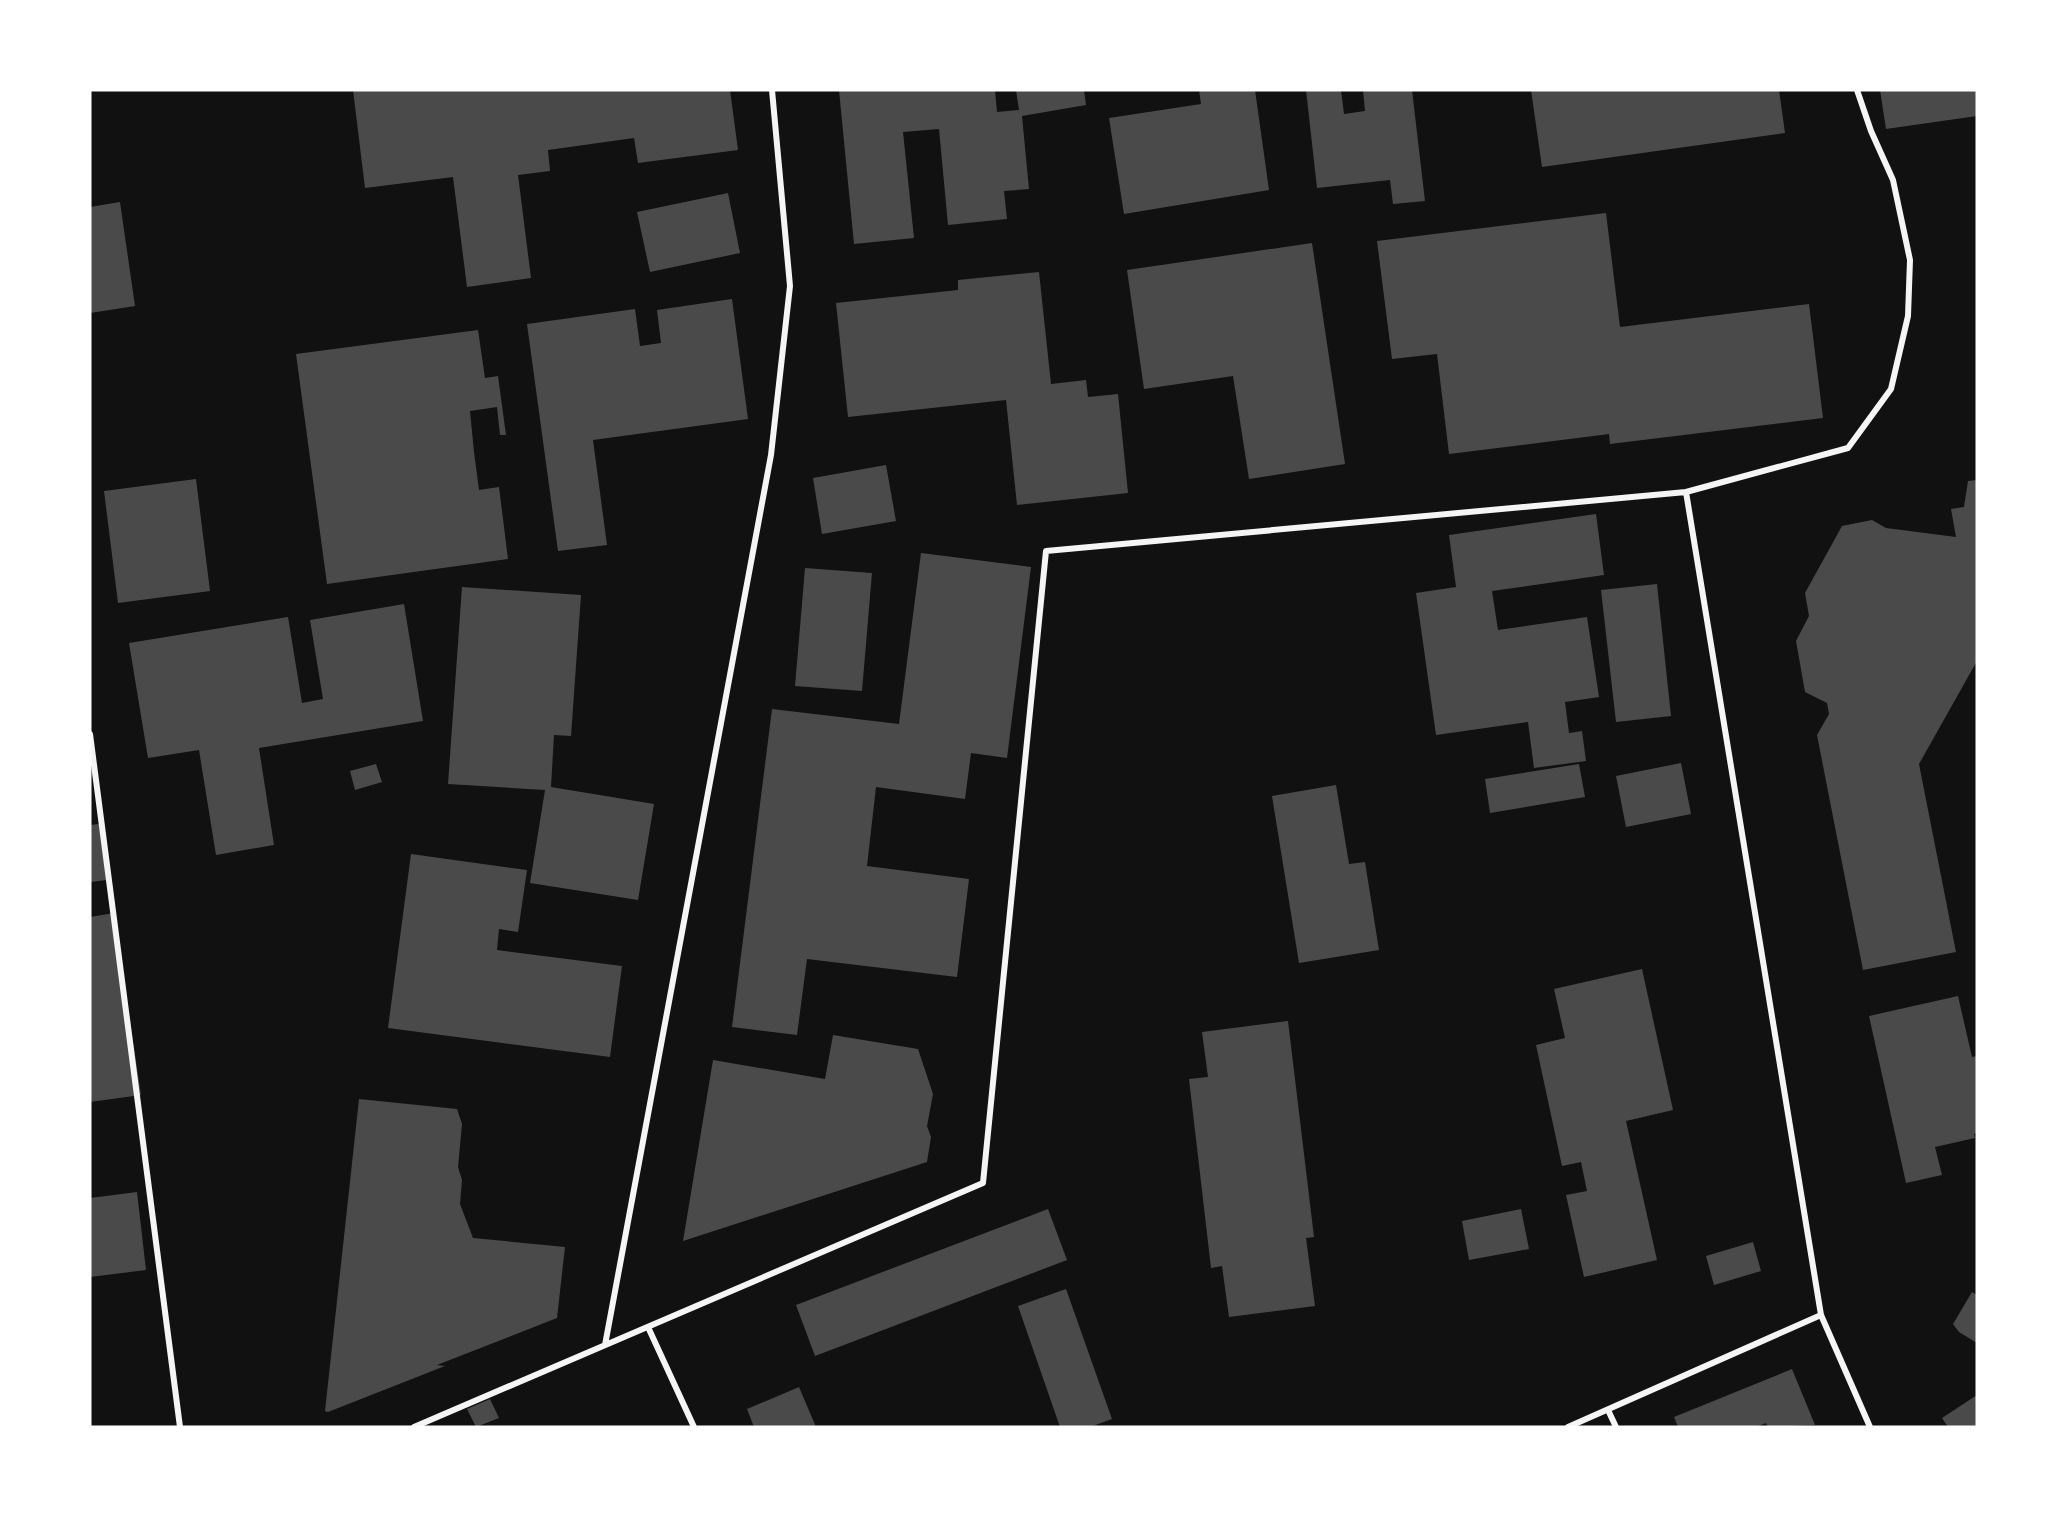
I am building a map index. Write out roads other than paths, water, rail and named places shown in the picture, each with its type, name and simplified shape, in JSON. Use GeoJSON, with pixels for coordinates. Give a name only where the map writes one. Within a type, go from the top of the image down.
{"type":"FeatureCollection","features":[{"type":"Feature","properties":{"kind":"street"},"geometry":{"type":"LineString","coordinates":[[606,1345],[771,455],[790,286],[772,90]]}},
{"type":"Feature","properties":{"kind":"street"},"geometry":{"type":"LineString","coordinates":[[414,1427],[983,1184],[1046,551],[1686,492],[1848,448],[1891,388],[1908,316],[1910,260],[1893,180],[1870,131],[1857,90]]}},
{"type":"Feature","properties":{"kind":"street"},"geometry":{"type":"LineString","coordinates":[[1686,492],[1821,1316],[1870,1427]]}},
{"type":"Feature","properties":{"kind":"street"},"geometry":{"type":"LineString","coordinates":[[90,734],[180,1427]]}},
{"type":"Feature","properties":{"kind":"street"},"geometry":{"type":"LineString","coordinates":[[1568,1427],[1821,1316]]}},
{"type":"Feature","properties":{"kind":"street"},"geometry":{"type":"LineString","coordinates":[[648,1327],[694,1427]]}},
{"type":"Feature","properties":{"kind":"street"},"geometry":{"type":"LineString","coordinates":[[1608,1410],[1616,1427]]}}]}
